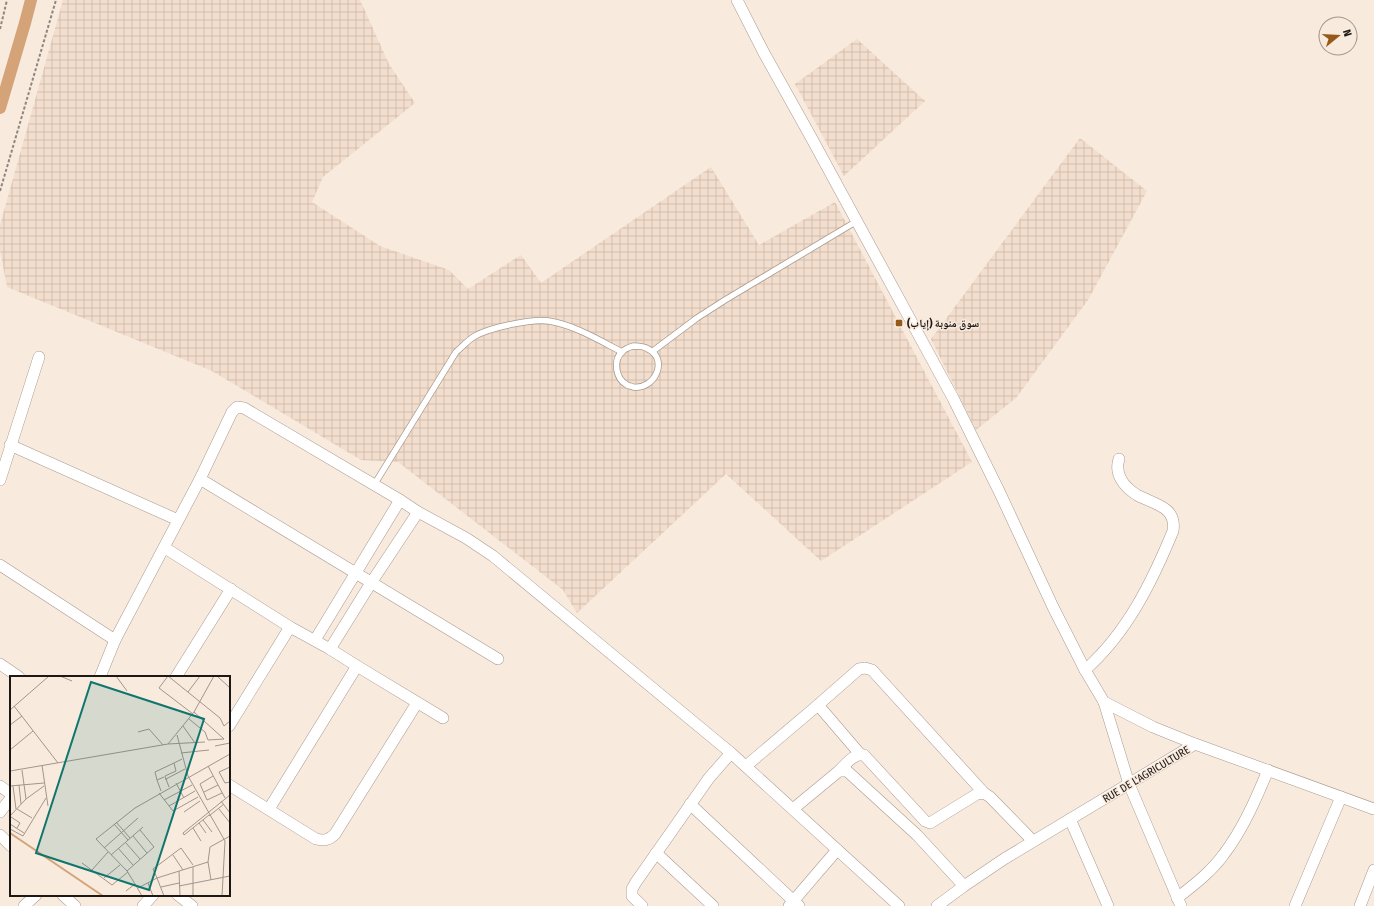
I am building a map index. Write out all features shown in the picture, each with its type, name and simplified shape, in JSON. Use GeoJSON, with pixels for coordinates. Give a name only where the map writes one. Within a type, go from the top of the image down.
{"type":"FeatureCollection","features":[{"type":"Feature","properties":{"kind":"street"},"geometry":{"type":"LineString","coordinates":[[737,0],[764,53],[953,398],[999,491],[1053,607],[1085,670],[1104,702],[1129,784],[1179,902],[1224,855],[1253,806],[1268,770]]}},
{"type":"Feature","properties":{"kind":"street"},"geometry":{"type":"LineString","coordinates":[[0,480],[39,357]]}},
{"type":"Feature","properties":{"kind":"street"},"geometry":{"type":"LineString","coordinates":[[100,676],[115,640],[165,548],[232,412],[237,408],[244,408],[418,512],[466,538],[493,556],[731,753],[899,906]]}},
{"type":"Feature","properties":{"kind":"street"},"geometry":{"type":"LineString","coordinates":[[10,445],[178,520]]}},
{"type":"Feature","properties":{"kind":"street"},"geometry":{"type":"LineString","coordinates":[[1085,670],[1110,646],[1142,597],[1154,575],[1173,531],[1174,525],[1173,519],[1166,509],[1160,504],[1137,495],[1123,482],[1117,470],[1119,459]]}},
{"type":"Feature","properties":{"kind":"street"},"geometry":{"type":"LineString","coordinates":[[200,479],[498,659]]}},
{"type":"Feature","properties":{"kind":"street"},"geometry":{"type":"LineString","coordinates":[[315,640],[400,500]]}},
{"type":"Feature","properties":{"kind":"street"},"geometry":{"type":"LineString","coordinates":[[330,648],[418,512]]}},
{"type":"Feature","properties":{"kind":"street"},"geometry":{"type":"LineString","coordinates":[[165,548],[290,627],[330,648],[443,718]]}},
{"type":"Feature","properties":{"kind":"street"},"geometry":{"type":"LineString","coordinates":[[0,564],[115,640]]}},
{"type":"Feature","properties":{"kind":"street"},"geometry":{"type":"LineString","coordinates":[[177,676],[231,589]]}},
{"type":"Feature","properties":{"kind":"street"},"geometry":{"type":"LineString","coordinates":[[230,724],[290,627]]}},
{"type":"Feature","properties":{"kind":"street"},"geometry":{"type":"LineString","coordinates":[[0,664],[18,676]]}},
{"type":"Feature","properties":{"kind":"street"},"geometry":{"type":"LineString","coordinates":[[269,810],[357,666]]}},
{"type":"Feature","properties":{"kind":"street"},"geometry":{"type":"LineString","coordinates":[[746,766],[859,670],[865,668],[872,670],[984,793],[990,797],[1033,841]]}},
{"type":"Feature","properties":{"kind":"street"},"geometry":{"type":"LineString","coordinates":[[1104,702],[1154,727],[1195,744]]}},
{"type":"Feature","properties":{"kind":"street"},"geometry":{"type":"LineString","coordinates":[[230,786],[316,839],[322,841],[330,839],[335,834],[417,703]]}},
{"type":"Feature","properties":{"kind":"street"},"geometry":{"type":"LineString","coordinates":[[818,705],[860,754],[864,755],[925,821],[930,823]]}},
{"type":"Feature","properties":{"kind":"street","name":"RUE DE L'AGRICULTURE"},"geometry":{"type":"LineString","coordinates":[[937,906],[964,886],[1033,841],[1195,744],[1374,809]]}},
{"type":"Feature","properties":{"kind":"street"},"geometry":{"type":"LineString","coordinates":[[642,906],[632,896],[632,889],[690,804],[709,778],[731,753]]}},
{"type":"Feature","properties":{"kind":"street"},"geometry":{"type":"LineString","coordinates":[[793,809],[855,756],[860,754]]}},
{"type":"Feature","properties":{"kind":"street"},"geometry":{"type":"LineString","coordinates":[[839,771],[847,771],[852,775],[917,835],[964,886]]}},
{"type":"Feature","properties":{"kind":"street"},"geometry":{"type":"LineString","coordinates":[[0,786],[10,793]]}},
{"type":"Feature","properties":{"kind":"street"},"geometry":{"type":"LineString","coordinates":[[917,835],[930,823],[977,794],[984,793]]}},
{"type":"Feature","properties":{"kind":"street"},"geometry":{"type":"LineString","coordinates":[[1294,906],[1341,797]]}},
{"type":"Feature","properties":{"kind":"street"},"geometry":{"type":"LineString","coordinates":[[0,812],[10,799]]}},
{"type":"Feature","properties":{"kind":"street"},"geometry":{"type":"LineString","coordinates":[[690,804],[794,904],[837,850]]}},
{"type":"Feature","properties":{"kind":"street"},"geometry":{"type":"LineString","coordinates":[[1070,819],[1108,906]]}},
{"type":"Feature","properties":{"kind":"street"},"geometry":{"type":"LineString","coordinates":[[0,836],[10,845]]}},
{"type":"Feature","properties":{"kind":"street"},"geometry":{"type":"LineString","coordinates":[[656,853],[713,906]]}},
{"type":"Feature","properties":{"kind":"street"},"geometry":{"type":"LineString","coordinates":[[1360,906],[1374,870]]}},
{"type":"Feature","properties":{"kind":"street"},"geometry":{"type":"LineString","coordinates":[[24,906],[35,896]]}},
{"type":"Feature","properties":{"kind":"street"},"geometry":{"type":"LineString","coordinates":[[65,896],[75,906]]}},
{"type":"Feature","properties":{"kind":"street"},"geometry":{"type":"LineString","coordinates":[[143,906],[152,896]]}},
{"type":"Feature","properties":{"kind":"street"},"geometry":{"type":"LineString","coordinates":[[179,896],[192,906]]}},
{"type":"Feature","properties":{"kind":"lane"},"geometry":{"type":"LineString","coordinates":[[653,352],[697,318],[725,300],[857,221]]}},
{"type":"Feature","properties":{"kind":"lane"},"geometry":{"type":"LineString","coordinates":[[374,485],[456,352],[474,336],[526,321],[548,320],[574,328],[622,352]]}},
{"type":"Feature","properties":{"kind":"lane"},"geometry":{"type":"LineString","coordinates":[[633,346],[646,348],[653,352],[658,360],[658,370],[652,382],[640,388],[627,386],[618,376],[616,363],[622,352],[633,346]]}},
{"type":"Feature","properties":{"kind":"path"},"geometry":{"type":"LineString","coordinates":[[0,29],[7,0]]}},
{"type":"Feature","properties":{"kind":"path"},"geometry":{"type":"LineString","coordinates":[[0,191],[56,0]]}},
{"type":"Feature","properties":{"kind":"shaded area"},"geometry":{"type":"Polygon","coordinates":[[[63,0],[360,0],[389,64],[415,103],[323,177],[312,202],[380,246],[449,270],[468,289],[521,255],[541,283],[711,167],[759,245],[835,202],[972,462],[821,561],[726,474],[577,613],[563,590],[398,462],[361,460],[212,371],[7,287],[0,250],[0,225],[63,0]]]}},
{"type":"Feature","properties":{"kind":"shaded area"},"geometry":{"type":"Polygon","coordinates":[[[857,39],[925,101],[844,176],[795,84],[857,39]]]}},
{"type":"Feature","properties":{"kind":"shaded area"},"geometry":{"type":"Polygon","coordinates":[[[1080,138],[1147,191],[1088,300],[1016,398],[976,430],[931,339],[1080,138]]]}},
{"type":"Feature","properties":{"kind":"waterway"},"geometry":{"type":"LineString","coordinates":[[0,108],[31,0]]}},
{"type":"Feature","properties":{"kind":"place","name":"سوق منوبة (إياب)"},"geometry":{"type":"Point","coordinates":[899,323]}}]}
